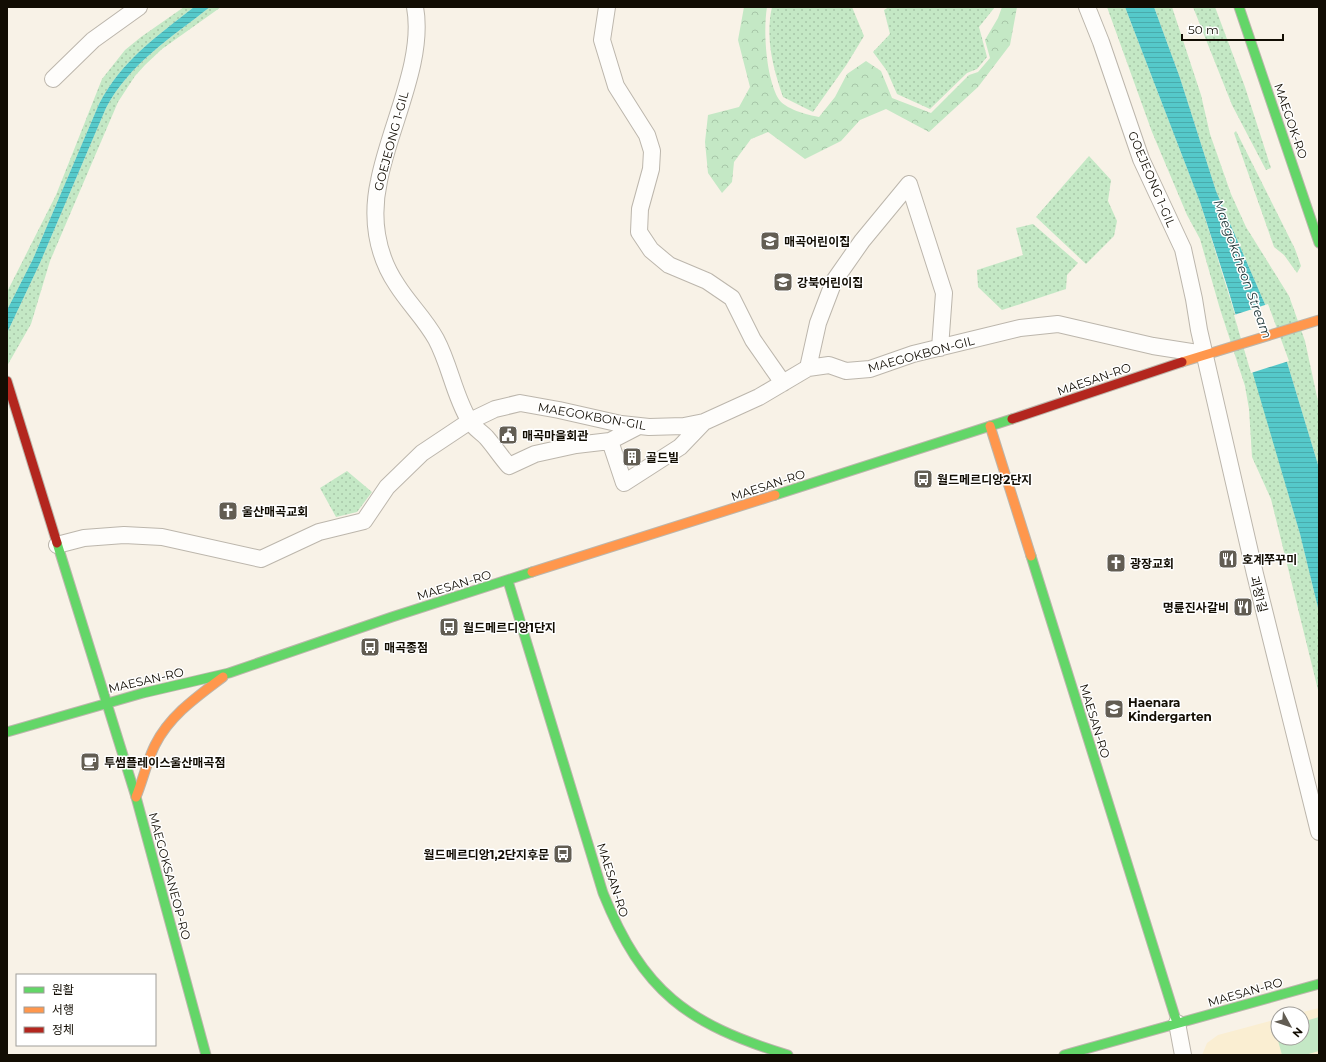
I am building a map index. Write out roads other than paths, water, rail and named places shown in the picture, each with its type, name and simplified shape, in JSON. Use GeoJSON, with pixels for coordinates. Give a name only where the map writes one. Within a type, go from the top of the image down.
{"type":"FeatureCollection","features":[{"type":"Feature","properties":{"kind":"street"},"geometry":{"type":"LineString","coordinates":[[53,79],[93,40],[139,7]]}},
{"type":"Feature","properties":{"kind":"street","name":"GOEJEONG 1-GIL"},"geometry":{"type":"LineString","coordinates":[[415,7],[418,21],[416,48],[378,181],[375,217],[377,242],[386,266],[396,285],[430,329],[440,347],[454,389],[470,421],[509,466],[535,454],[576,445],[610,442]]}},
{"type":"Feature","properties":{"kind":"street"},"geometry":{"type":"LineString","coordinates":[[607,7],[602,40],[616,86],[647,135],[652,151],[651,169],[640,209],[639,232],[651,250],[669,265],[707,281],[732,298],[753,340],[783,383]]}},
{"type":"Feature","properties":{"kind":"street","name":"GOEJEONG 1-GIL"},"geometry":{"type":"LineString","coordinates":[[1087,7],[1101,42],[1141,159],[1183,249],[1199,330],[1206,354]]}},
{"type":"Feature","properties":{"kind":"street","name":"MAEGOK-RO"},"geometry":{"type":"LineString","coordinates":[[1239,7],[1319,243]]}},
{"type":"Feature","properties":{"kind":"street"},"geometry":{"type":"LineString","coordinates":[[808,368],[818,323],[834,280],[862,241],[909,184],[944,294],[940,348]]}},
{"type":"Feature","properties":{"kind":"street","name":"MAESAN-RO"},"geometry":{"type":"LineString","coordinates":[[8,383],[11,412],[57,545],[107,704],[229,673],[392,617],[990,426],[1206,354],[1316,321]]}},
{"type":"Feature","properties":{"kind":"street","name":"MAEGOKBON-GIL"},"geometry":{"type":"LineString","coordinates":[[57,545],[84,538],[124,535],[162,537],[261,559],[319,532],[364,520],[387,487],[422,453],[470,421],[495,409],[520,403],[639,426],[684,426],[704,422],[759,397],[808,368],[829,365],[846,371],[870,369],[940,348],[1020,328],[1058,324],[1153,346],[1206,354]]}},
{"type":"Feature","properties":{"kind":"street","name":"괴정1길"},"geometry":{"type":"LineString","coordinates":[[1206,354],[1254,574],[1319,832]]}},
{"type":"Feature","properties":{"kind":"street"},"geometry":{"type":"LineString","coordinates":[[639,426],[610,442],[624,483],[680,446],[704,422]]}},
{"type":"Feature","properties":{"kind":"street","name":"MAESAN-RO"},"geometry":{"type":"LineString","coordinates":[[990,426],[1177,1024]]}},
{"type":"Feature","properties":{"kind":"street","name":"MAESAN-RO"},"geometry":{"type":"LineString","coordinates":[[508,581],[603,893],[613,921],[627,950],[644,973],[669,997],[701,1022],[735,1039],[788,1055]]}},
{"type":"Feature","properties":{"kind":"street"},"geometry":{"type":"LineString","coordinates":[[136,797],[156,745],[165,729],[180,711],[229,673]]}},
{"type":"Feature","properties":{"kind":"street"},"geometry":{"type":"LineString","coordinates":[[7,732],[107,704]]}},
{"type":"Feature","properties":{"kind":"street","name":"MAEGOKSANEOP-RO"},"geometry":{"type":"LineString","coordinates":[[107,704],[136,797],[206,1055]]}},
{"type":"Feature","properties":{"kind":"street","name":"MAESAN-RO"},"geometry":{"type":"LineString","coordinates":[[1064,1055],[1319,984]]}},
{"type":"Feature","properties":{"kind":"street"},"geometry":{"type":"LineString","coordinates":[[1177,1024],[1182,1055]]}},
{"type":"Feature","properties":{"kind":"water"},"geometry":{"type":"Polygon","coordinates":[[[194,7],[210,7],[152,52],[127,78],[106,108],[40,263],[7,333],[7,310],[33,259],[99,104],[108,88],[118,74],[141,50],[194,7]]]}},
{"type":"Feature","properties":{"kind":"water","name":"Maegokcheon Stream"},"geometry":{"type":"Polygon","coordinates":[[[1125,7],[1154,7],[1180,78],[1216,191],[1280,339],[1319,468],[1319,612],[1300,534],[1228,289],[1200,202],[1125,7]]]}},
{"type":"Feature","properties":{"kind":"place","name":"매곡어린이집"},"geometry":{"type":"Point","coordinates":[770,241]}},
{"type":"Feature","properties":{"kind":"place","name":"강북어린이집"},"geometry":{"type":"Point","coordinates":[783,282]}},
{"type":"Feature","properties":{"kind":"place","name":"매곡마을회관"},"geometry":{"type":"Point","coordinates":[508,435]}},
{"type":"Feature","properties":{"kind":"place","name":"골드빌"},"geometry":{"type":"Point","coordinates":[632,457]}},
{"type":"Feature","properties":{"kind":"place","name":"월드메르디앙2단지"},"geometry":{"type":"Point","coordinates":[923,479]}},
{"type":"Feature","properties":{"kind":"place","name":"울산매곡교회"},"geometry":{"type":"Point","coordinates":[228,511]}},
{"type":"Feature","properties":{"kind":"place","name":"호계쭈꾸미"},"geometry":{"type":"Point","coordinates":[1228,559]}},
{"type":"Feature","properties":{"kind":"place","name":"광장교회"},"geometry":{"type":"Point","coordinates":[1116,563]}},
{"type":"Feature","properties":{"kind":"place","name":"명륜진사갈비"},"geometry":{"type":"Point","coordinates":[1243,607]}},
{"type":"Feature","properties":{"kind":"place","name":"월드메르디앙1단지"},"geometry":{"type":"Point","coordinates":[449,627]}},
{"type":"Feature","properties":{"kind":"place","name":"매곡종점"},"geometry":{"type":"Point","coordinates":[370,647]}},
{"type":"Feature","properties":{"kind":"place","name":"Haenara Kindergarten"},"geometry":{"type":"Point","coordinates":[1114,709]}},
{"type":"Feature","properties":{"kind":"place","name":"투썸플레이스울산매곡점"},"geometry":{"type":"Point","coordinates":[90,762]}},
{"type":"Feature","properties":{"kind":"place","name":"월드메르디앙1,2단지후문"},"geometry":{"type":"Point","coordinates":[563,854]}}]}
